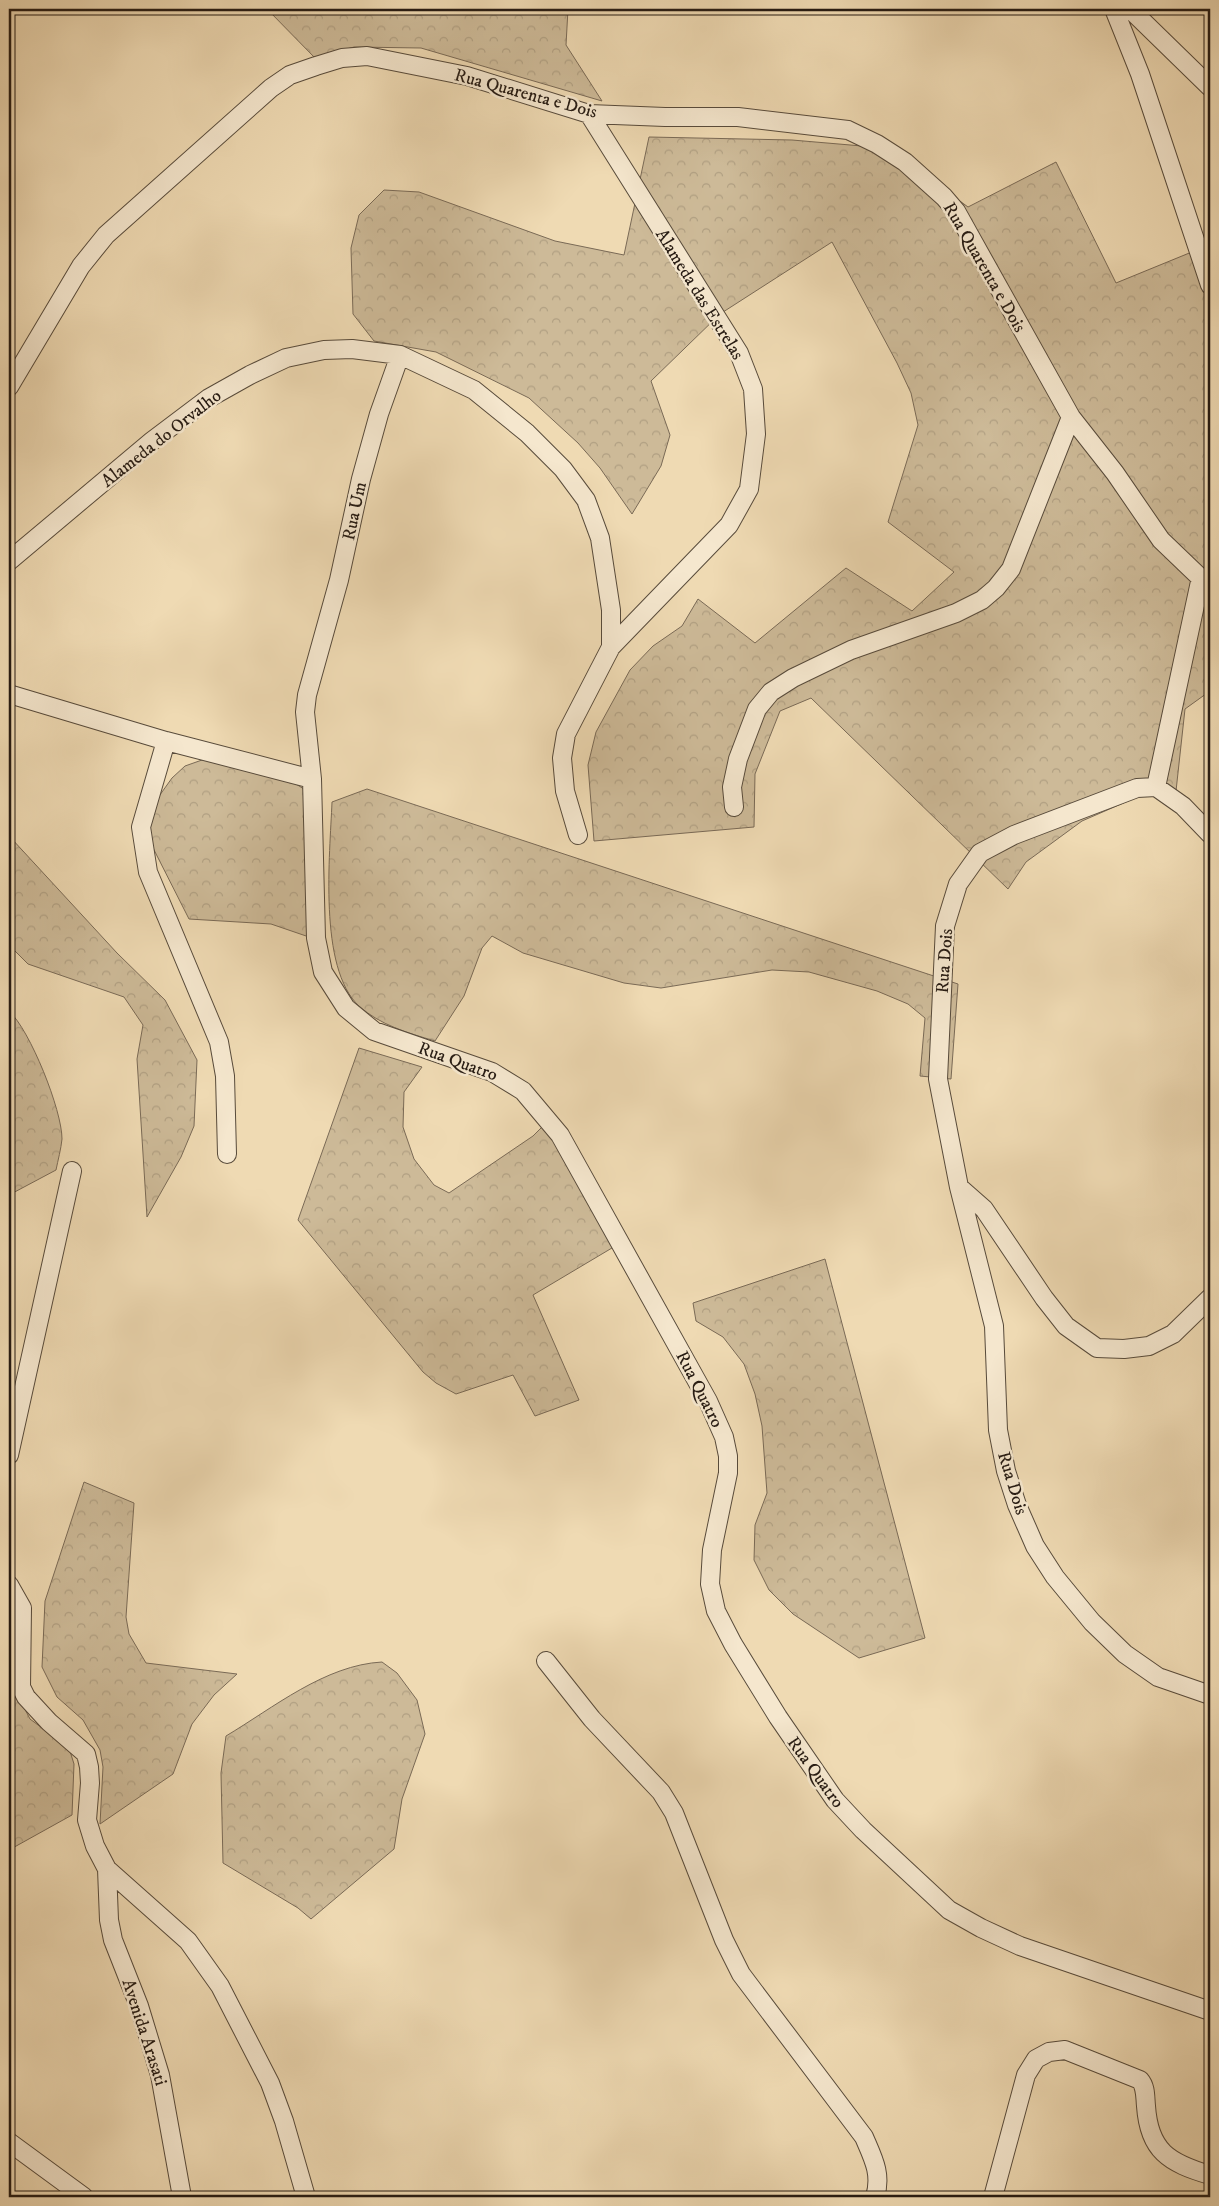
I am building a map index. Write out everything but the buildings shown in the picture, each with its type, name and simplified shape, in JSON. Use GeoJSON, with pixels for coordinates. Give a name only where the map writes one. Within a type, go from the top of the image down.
{"type":"FeatureCollection","features":[{"type":"Feature","properties":{"kind":"street"},"geometry":{"type":"LineString","coordinates":[[1114,9],[1140,74],[1210,285]]}},
{"type":"Feature","properties":{"kind":"street"},"geometry":{"type":"LineString","coordinates":[[1130,9],[1210,86]]}},
{"type":"Feature","properties":{"kind":"street","name":"Rua Quarenta e Dois"},"geometry":{"type":"LineString","coordinates":[[9,387],[81,266],[106,235],[252,104],[290,76],[342,58],[366,56],[468,76],[589,114],[758,119],[848,130],[877,144],[920,175],[956,211],[1071,418],[1115,473],[1161,540],[1207,577]]}},
{"type":"Feature","properties":{"kind":"street","name":"Alameda das Estrelas"},"geometry":{"type":"LineString","coordinates":[[589,114],[739,353],[753,389],[756,434],[749,489],[729,525],[611,647]]}},
{"type":"Feature","properties":{"kind":"street","name":"Alameda do Orvalho"},"geometry":{"type":"LineString","coordinates":[[9,561],[152,441],[209,398],[250,374],[286,358],[324,350],[352,349],[400,356],[474,390],[527,433],[563,469],[586,500],[600,538],[611,610],[611,647],[566,734],[562,758],[565,791],[578,835]]}},
{"type":"Feature","properties":{"kind":"street","name":"Rua Um"},"geometry":{"type":"LineString","coordinates":[[315,669],[339,580],[361,479],[379,414],[400,356]]}},
{"type":"Feature","properties":{"kind":"street"},"geometry":{"type":"LineString","coordinates":[[734,807],[732,787],[738,758],[757,709],[771,692],[792,678],[851,650],[956,613],[982,600],[996,588],[1011,569],[1071,418]]}},
{"type":"Feature","properties":{"kind":"street"},"geometry":{"type":"LineString","coordinates":[[1207,577],[1156,787],[1183,806],[1210,834]]}},
{"type":"Feature","properties":{"kind":"street","name":"Rua Quatro"},"geometry":{"type":"LineString","coordinates":[[315,669],[305,712],[312,779],[316,938],[323,972],[346,1008],[368,1027],[508,1081],[523,1091],[560,1136],[708,1401],[724,1437],[728,1456],[728,1473],[712,1550],[710,1584],[716,1611],[733,1644],[778,1717],[835,1800],[863,1830],[949,1910],[981,1928],[1020,1946],[1210,2011]]}},
{"type":"Feature","properties":{"kind":"street"},"geometry":{"type":"LineString","coordinates":[[9,694],[166,741],[312,779]]}},
{"type":"Feature","properties":{"kind":"street"},"geometry":{"type":"LineString","coordinates":[[166,741],[141,827],[144,853],[148,872],[219,1042],[225,1076],[227,1154]]}},
{"type":"Feature","properties":{"kind":"street","name":"Rua Dois"},"geometry":{"type":"LineString","coordinates":[[1156,787],[1137,788],[1014,835],[980,853],[958,884],[945,926],[938,1080],[960,1187],[994,1326],[998,1430],[1006,1471],[1017,1504],[1035,1546],[1055,1577],[1092,1622],[1125,1654],[1158,1677],[1210,1695]]}},
{"type":"Feature","properties":{"kind":"street"},"geometry":{"type":"LineString","coordinates":[[9,1455],[72,1171]]}},
{"type":"Feature","properties":{"kind":"street"},"geometry":{"type":"LineString","coordinates":[[960,1187],[984,1209],[1044,1298],[1066,1326],[1097,1348],[1124,1349],[1149,1346],[1173,1334],[1210,1298]]}},
{"type":"Feature","properties":{"kind":"street"},"geometry":{"type":"LineString","coordinates":[[9,1585],[22,1608],[21,1687],[26,1697],[49,1722],[86,1754],[90,1775],[87,1820],[95,1846],[107,1868],[188,1941],[220,1986],[270,2083],[284,2121],[306,2197]]}},
{"type":"Feature","properties":{"kind":"street"},"geometry":{"type":"LineString","coordinates":[[546,1661],[592,1719],[661,1792],[674,1813],[724,1940],[741,1974],[864,2138],[874,2160],[879,2178],[875,2197]]}},
{"type":"Feature","properties":{"kind":"street","name":"Avenida Arasati"},"geometry":{"type":"LineString","coordinates":[[107,1868],[109,1920],[114,1940],[139,2006],[160,2075],[182,2197]]}},
{"type":"Feature","properties":{"kind":"street"},"geometry":{"type":"LineString","coordinates":[[993,2197],[1026,2075],[1036,2059],[1049,2052],[1066,2050],[1140,2080],[1145,2089],[1148,2126],[1154,2141],[1163,2154],[1174,2162],[1210,2175]]}},
{"type":"Feature","properties":{"kind":"street"},"geometry":{"type":"LineString","coordinates":[[9,2142],[84,2197]]}},
{"type":"Feature","properties":{"kind":"green space"},"geometry":{"type":"Polygon","coordinates":[[[267,9],[568,9],[566,45],[602,101],[421,48],[354,47],[315,58],[267,9]]]}},
{"type":"Feature","properties":{"kind":"green space"},"geometry":{"type":"Polygon","coordinates":[[[649,137],[792,140],[862,146],[926,176],[968,207],[1056,162],[1116,283],[1204,247],[1210,264],[1210,691],[1185,709],[1176,791],[1144,794],[1082,821],[1026,862],[1008,889],[811,698],[780,711],[755,774],[754,827],[594,841],[588,765],[596,732],[630,670],[653,646],[682,626],[698,599],[755,643],[846,568],[912,611],[954,572],[888,522],[918,425],[911,393],[897,363],[832,242],[720,314],[651,381],[670,435],[661,466],[632,514],[600,468],[578,443],[529,398],[436,352],[374,341],[353,314],[351,248],[359,215],[384,190],[419,192],[555,241],[624,255],[649,137]]]}},
{"type":"Feature","properties":{"kind":"green space"},"geometry":{"type":"Polygon","coordinates":[[[234,756],[282,775],[310,793],[312,938],[271,924],[189,919],[149,840],[152,806],[172,778],[185,766],[202,760],[234,756]]]}},
{"type":"Feature","properties":{"kind":"green space"},"geometry":{"type":"Polygon","coordinates":[[[9,770],[11,838],[117,953],[165,1000],[197,1060],[194,1126],[181,1157],[147,1217],[137,1059],[143,1025],[124,997],[28,964],[9,945],[9,770]]]}},
{"type":"Feature","properties":{"kind":"green space"},"geometry":{"type":"Polygon","coordinates":[[[367,789],[958,984],[951,1079],[920,1076],[925,1018],[908,1004],[877,991],[809,972],[772,970],[661,988],[624,983],[523,953],[492,936],[482,948],[464,996],[435,1041],[385,1023],[359,1006],[346,988],[337,965],[329,909],[332,802],[367,789]]]}},
{"type":"Feature","properties":{"kind":"green space"},"geometry":{"type":"Polygon","coordinates":[[[9,1011],[26,1035],[43,1071],[57,1109],[62,1139],[56,1170],[9,1195],[9,1011]]]}},
{"type":"Feature","properties":{"kind":"green space"},"geometry":{"type":"Polygon","coordinates":[[[359,1048],[422,1067],[404,1092],[403,1127],[414,1159],[434,1185],[449,1193],[533,1136],[545,1124],[617,1245],[533,1295],[579,1400],[535,1416],[513,1375],[456,1394],[436,1383],[423,1372],[298,1220],[359,1048]]]}},
{"type":"Feature","properties":{"kind":"green space"},"geometry":{"type":"Polygon","coordinates":[[[825,1259],[925,1638],[859,1658],[793,1614],[769,1590],[754,1560],[755,1525],[767,1493],[762,1426],[755,1394],[744,1364],[723,1337],[696,1321],[693,1303],[825,1259]]]}},
{"type":"Feature","properties":{"kind":"green space"},"geometry":{"type":"Polygon","coordinates":[[[84,1482],[134,1503],[126,1617],[129,1634],[146,1663],[237,1674],[214,1695],[192,1724],[173,1774],[100,1824],[103,1767],[100,1750],[83,1720],[57,1697],[42,1667],[45,1601],[84,1482]]]}},
{"type":"Feature","properties":{"kind":"green space"},"geometry":{"type":"Polygon","coordinates":[[[9,1603],[17,1632],[11,1672],[14,1688],[30,1719],[69,1748],[74,1764],[72,1815],[9,1850],[9,1603]]]}},
{"type":"Feature","properties":{"kind":"green space"},"geometry":{"type":"Polygon","coordinates":[[[382,1662],[397,1673],[417,1700],[425,1734],[402,1799],[394,1849],[311,1919],[298,1908],[223,1863],[221,1773],[226,1736],[320,1679],[361,1665],[382,1662]]]}}]}
